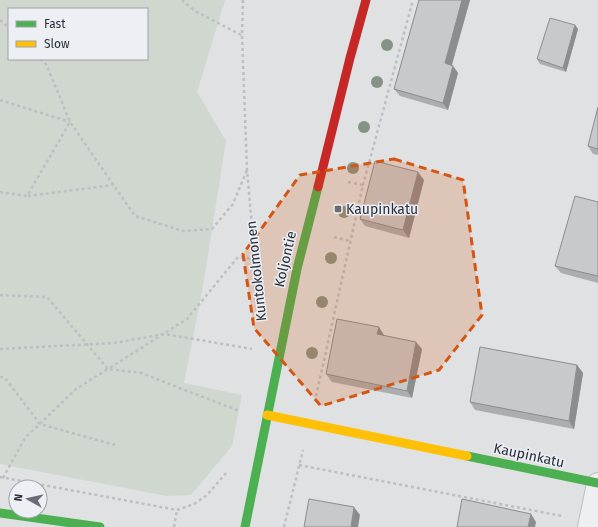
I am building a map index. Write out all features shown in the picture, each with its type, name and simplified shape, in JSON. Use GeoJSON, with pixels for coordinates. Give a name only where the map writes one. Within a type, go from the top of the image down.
{"type":"FeatureCollection","features":[{"type":"Feature","properties":{"kind":"street","name":"Koljontie"},"geometry":{"type":"LineString","coordinates":[[245,527],[297,269],[348,65],[366,0]]}},
{"type":"Feature","properties":{"kind":"street","name":"Kaupinkatu"},"geometry":{"type":"LineString","coordinates":[[267,415],[598,484]]}},
{"type":"Feature","properties":{"kind":"street"},"geometry":{"type":"LineString","coordinates":[[590,524],[598,484]]}},
{"type":"Feature","properties":{"kind":"street"},"geometry":{"type":"LineString","coordinates":[[0,513],[100,527]]}},
{"type":"Feature","properties":{"kind":"path"},"geometry":{"type":"LineString","coordinates":[[182,0],[194,11],[242,36]]}},
{"type":"Feature","properties":{"kind":"path","name":"Kuntokolmonen"},"geometry":{"type":"LineString","coordinates":[[243,0],[242,36],[247,170],[259,306]]}},
{"type":"Feature","properties":{"kind":"path"},"geometry":{"type":"LineString","coordinates":[[284,527],[310,424],[363,185],[414,0]]}},
{"type":"Feature","properties":{"kind":"path"},"geometry":{"type":"LineString","coordinates":[[0,20],[8,27]]}},
{"type":"Feature","properties":{"kind":"path"},"geometry":{"type":"LineString","coordinates":[[41,60],[46,64],[70,122],[135,216],[183,231],[212,229],[233,204],[247,170]]}},
{"type":"Feature","properties":{"kind":"path"},"geometry":{"type":"LineString","coordinates":[[0,100],[70,122]]}},
{"type":"Feature","properties":{"kind":"path"},"geometry":{"type":"LineString","coordinates":[[27,196],[70,122]]}},
{"type":"Feature","properties":{"kind":"path"},"geometry":{"type":"LineString","coordinates":[[344,181],[363,185]]}},
{"type":"Feature","properties":{"kind":"path"},"geometry":{"type":"LineString","coordinates":[[0,192],[27,196],[113,185]]}},
{"type":"Feature","properties":{"kind":"path"},"geometry":{"type":"LineString","coordinates":[[332,236],[350,241]]}},
{"type":"Feature","properties":{"kind":"path"},"geometry":{"type":"LineString","coordinates":[[227,472],[207,495],[194,504],[177,510],[2,477],[25,438],[76,389],[187,319],[238,257],[254,259]]}},
{"type":"Feature","properties":{"kind":"path"},"geometry":{"type":"LineString","coordinates":[[0,295],[47,297],[108,369],[142,372],[247,414]]}},
{"type":"Feature","properties":{"kind":"path"},"geometry":{"type":"LineString","coordinates":[[0,349],[114,343],[164,334],[253,349]]}},
{"type":"Feature","properties":{"kind":"path"},"geometry":{"type":"LineString","coordinates":[[0,377],[5,378],[40,424],[115,445]]}},
{"type":"Feature","properties":{"kind":"path"},"geometry":{"type":"LineString","coordinates":[[299,465],[590,524]]}},
{"type":"Feature","properties":{"kind":"path"},"geometry":{"type":"LineString","coordinates":[[174,527],[177,510]]}},
{"type":"Feature","properties":{"kind":"highlighted area"},"geometry":{"type":"Polygon","coordinates":[[[394,159],[463,180],[482,315],[439,370],[321,406],[254,328],[243,254],[300,175],[394,159]]]}},
{"type":"Feature","properties":{"kind":"shaded area"},"geometry":{"type":"Polygon","coordinates":[[[0,0],[225,0],[197,92],[226,141],[203,286],[184,383],[242,395],[232,446],[191,495],[167,496],[0,464],[0,0]]]}},
{"type":"Feature","properties":{"kind":"building"},"geometry":{"type":"Polygon","coordinates":[[[419,0],[462,0],[445,63],[453,66],[443,103],[394,89],[419,0]]]}},
{"type":"Feature","properties":{"kind":"building"},"geometry":{"type":"Polygon","coordinates":[[[550,18],[575,25],[563,68],[537,59],[550,18]]]}},
{"type":"Feature","properties":{"kind":"building"},"geometry":{"type":"Polygon","coordinates":[[[598,107],[598,149],[588,146],[598,107]]]}},
{"type":"Feature","properties":{"kind":"building"},"geometry":{"type":"Polygon","coordinates":[[[375,161],[418,172],[403,230],[360,219],[375,161]]]}},
{"type":"Feature","properties":{"kind":"building"},"geometry":{"type":"Polygon","coordinates":[[[575,196],[598,202],[598,276],[555,266],[575,196]]]}},
{"type":"Feature","properties":{"kind":"building"},"geometry":{"type":"Polygon","coordinates":[[[337,319],[379,327],[377,334],[416,342],[407,391],[326,374],[337,319]]]}},
{"type":"Feature","properties":{"kind":"building"},"geometry":{"type":"Polygon","coordinates":[[[480,347],[577,365],[569,421],[470,402],[480,347]]]}},
{"type":"Feature","properties":{"kind":"building"},"geometry":{"type":"Polygon","coordinates":[[[309,499],[354,507],[351,527],[304,527],[309,499]]]}},
{"type":"Feature","properties":{"kind":"building"},"geometry":{"type":"Polygon","coordinates":[[[462,499],[531,514],[528,527],[457,527],[462,499]]]}},
{"type":"Feature","properties":{"kind":"traffic: fast"},"geometry":{"type":"LineString","coordinates":[[245,527],[297,269],[318,187]]}},
{"type":"Feature","properties":{"kind":"traffic: fast"},"geometry":{"type":"LineString","coordinates":[[467,456],[598,483]]}},
{"type":"Feature","properties":{"kind":"traffic: fast"},"geometry":{"type":"LineString","coordinates":[[0,513],[100,527]]}},
{"type":"Feature","properties":{"kind":"traffic: slow"},"geometry":{"type":"LineString","coordinates":[[267,415],[467,456]]}},
{"type":"Feature","properties":{"kind":"traffic: jam"},"geometry":{"type":"LineString","coordinates":[[318,187],[366,0]]}},
{"type":"Feature","properties":{"kind":"place","name":"Kaupinkatu"},"geometry":{"type":"Point","coordinates":[338,209]}}]}
